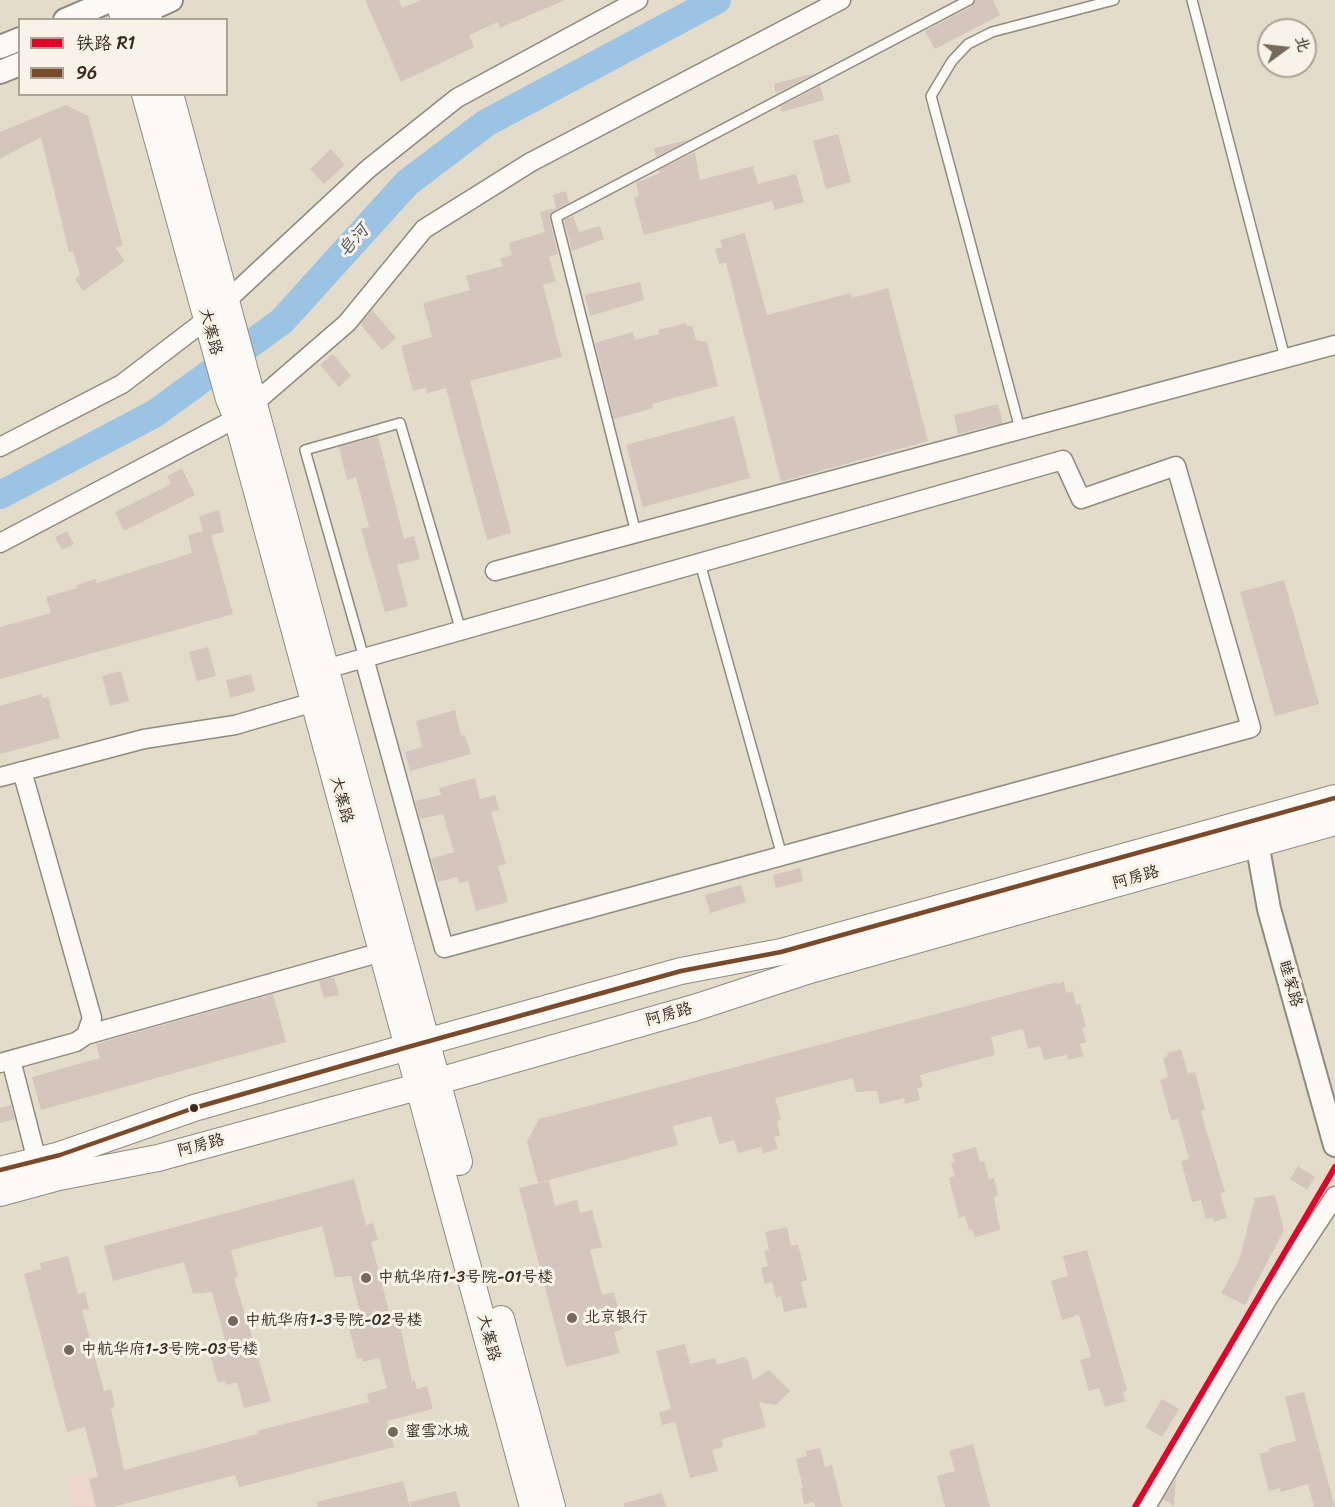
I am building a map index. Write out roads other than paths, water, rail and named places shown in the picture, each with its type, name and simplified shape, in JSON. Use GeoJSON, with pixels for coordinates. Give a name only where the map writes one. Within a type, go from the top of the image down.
{"type":"FeatureCollection","features":[{"type":"Feature","properties":{"kind":"main road"},"geometry":{"type":"LineString","coordinates":[[119,0],[138,14]]}},
{"type":"Feature","properties":{"kind":"main road","name":"大寨路"},"geometry":{"type":"LineString","coordinates":[[146,96],[210,331],[242,402],[326,669],[418,1044],[552,1507]]}},
{"type":"Feature","properties":{"kind":"main road","name":"大寨路"},"geometry":{"type":"LineString","coordinates":[[171,96],[229,313],[242,402],[314,702],[382,952],[418,1044]]}},
{"type":"Feature","properties":{"kind":"main road","name":"阿房路"},"geometry":{"type":"LineString","coordinates":[[0,1194],[59,1177],[158,1158],[694,1008],[1256,833],[1335,798]]}},
{"type":"Feature","properties":{"kind":"main road","name":"阿房路"},"geometry":{"type":"LineString","coordinates":[[0,1170],[37,1161],[194,1108],[681,971],[781,952],[1256,833],[1335,822]]}},
{"type":"Feature","properties":{"kind":"main road"},"geometry":{"type":"LineString","coordinates":[[586,997],[596,1036]]}},
{"type":"Feature","properties":{"kind":"main road","name":"大寨路"},"geometry":{"type":"LineString","coordinates":[[429,1084],[533,1507]]}},
{"type":"Feature","properties":{"kind":"street"},"geometry":{"type":"LineString","coordinates":[[70,18],[112,0]]}},
{"type":"Feature","properties":{"kind":"street"},"geometry":{"type":"LineString","coordinates":[[138,14],[171,0]]}},
{"type":"Feature","properties":{"kind":"street"},"geometry":{"type":"LineString","coordinates":[[0,447],[122,384],[210,331],[368,169],[457,98],[638,0]]}},
{"type":"Feature","properties":{"kind":"street"},"geometry":{"type":"LineString","coordinates":[[0,543],[242,402],[346,323],[424,229],[531,162],[841,0]]}},
{"type":"Feature","properties":{"kind":"street"},"geometry":{"type":"LineString","coordinates":[[0,47],[18,40]]}},
{"type":"Feature","properties":{"kind":"street"},"geometry":{"type":"LineString","coordinates":[[0,72],[18,65]]}},
{"type":"Feature","properties":{"kind":"street"},"geometry":{"type":"LineString","coordinates":[[495,571],[1335,345]]}},
{"type":"Feature","properties":{"kind":"street"},"geometry":{"type":"LineString","coordinates":[[326,669],[364,658],[461,631],[1063,460],[1081,499],[1176,466],[1251,728],[444,948],[364,658]]}},
{"type":"Feature","properties":{"kind":"street"},"geometry":{"type":"LineString","coordinates":[[0,777],[144,739],[235,725],[314,702]]}},
{"type":"Feature","properties":{"kind":"street"},"geometry":{"type":"LineString","coordinates":[[22,771],[92,1018],[86,1035]]}},
{"type":"Feature","properties":{"kind":"street","name":"睦家路"},"geometry":{"type":"LineString","coordinates":[[1256,833],[1269,909],[1335,1144]]}},
{"type":"Feature","properties":{"kind":"street"},"geometry":{"type":"LineString","coordinates":[[37,1161],[6,1062],[76,1042],[86,1035],[382,952]]}},
{"type":"Feature","properties":{"kind":"street"},"geometry":{"type":"LineString","coordinates":[[1146,1507],[1268,1298],[1335,1196]]}},
{"type":"Feature","properties":{"kind":"lane"},"geometry":{"type":"LineString","coordinates":[[636,533],[556,217],[969,0]]}},
{"type":"Feature","properties":{"kind":"lane"},"geometry":{"type":"LineString","coordinates":[[1020,429],[931,96],[952,61],[968,44],[992,32],[1114,0]]}},
{"type":"Feature","properties":{"kind":"lane"},"geometry":{"type":"LineString","coordinates":[[1192,0],[1285,358]]}},
{"type":"Feature","properties":{"kind":"lane"},"geometry":{"type":"LineString","coordinates":[[364,658],[305,450],[400,423],[461,631]]}},
{"type":"Feature","properties":{"kind":"lane"},"geometry":{"type":"LineString","coordinates":[[700,563],[782,856]]}},
{"type":"Feature","properties":{"kind":"waterway","name":"皂河"},"geometry":{"type":"LineString","coordinates":[[0,495],[154,414],[282,321],[407,183],[486,123],[717,0]]}},
{"type":"Feature","properties":{"kind":"rail line","name":"R1"},"geometry":{"type":"LineString","coordinates":[[1135,1507],[1335,1167]]}},
{"type":"Feature","properties":{"kind":"place","name":"中航华府1-3号院-01号楼"},"geometry":{"type":"Point","coordinates":[366,1278]}},
{"type":"Feature","properties":{"kind":"place","name":"北京银行"},"geometry":{"type":"Point","coordinates":[572,1318]}},
{"type":"Feature","properties":{"kind":"place","name":"中航华府1-3号院-02号楼"},"geometry":{"type":"Point","coordinates":[233,1321]}},
{"type":"Feature","properties":{"kind":"place","name":"中航华府1-3号院-03号楼"},"geometry":{"type":"Point","coordinates":[69,1350]}},
{"type":"Feature","properties":{"kind":"place","name":"蜜雪冰城"},"geometry":{"type":"Point","coordinates":[393,1432]}}]}
